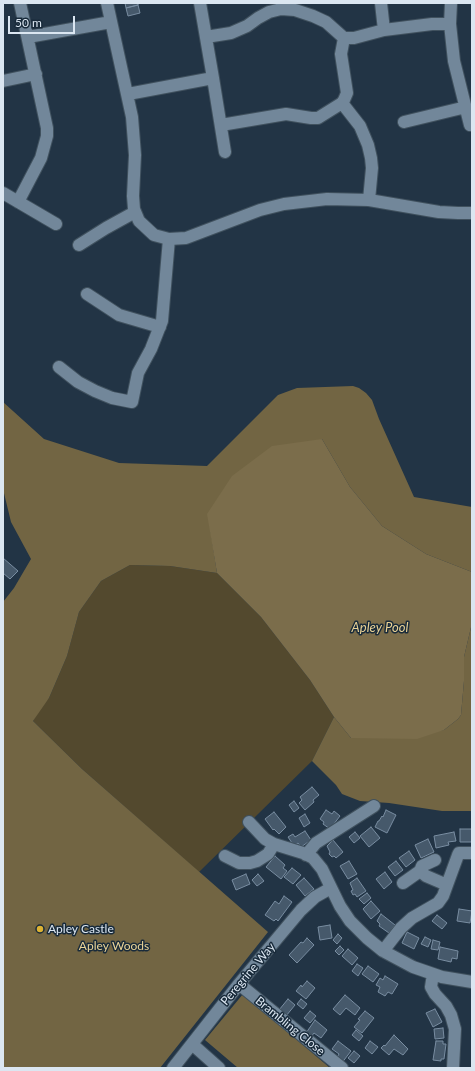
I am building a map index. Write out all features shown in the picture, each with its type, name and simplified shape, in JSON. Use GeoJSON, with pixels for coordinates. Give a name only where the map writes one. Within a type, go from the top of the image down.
{"type":"FeatureCollection","features":[{"type":"Feature","properties":{"kind":"street"},"geometry":{"type":"LineString","coordinates":[[18,202],[41,158],[47,136],[47,128],[20,3]]}},
{"type":"Feature","properties":{"kind":"street"},"geometry":{"type":"LineString","coordinates":[[107,3],[132,117],[135,142],[133,196],[135,212],[139,221],[154,235],[169,239],[192,236],[260,210],[284,204],[327,199],[369,200],[439,212],[472,213]]}},
{"type":"Feature","properties":{"kind":"street"},"geometry":{"type":"LineString","coordinates":[[200,3],[225,152]]}},
{"type":"Feature","properties":{"kind":"street"},"geometry":{"type":"LineString","coordinates":[[381,3],[384,30]]}},
{"type":"Feature","properties":{"kind":"street"},"geometry":{"type":"LineString","coordinates":[[451,3],[450,24],[454,61],[470,125]]}},
{"type":"Feature","properties":{"kind":"street"},"geometry":{"type":"LineString","coordinates":[[206,37],[231,33],[247,26],[264,15],[281,9],[295,10],[314,16],[326,22],[344,38],[354,38],[384,30],[432,24],[450,24]]}},
{"type":"Feature","properties":{"kind":"street"},"geometry":{"type":"LineString","coordinates":[[28,38],[111,22]]}},
{"type":"Feature","properties":{"kind":"street"},"geometry":{"type":"LineString","coordinates":[[221,125],[286,114],[318,118],[342,104],[347,93],[341,54],[344,38]]}},
{"type":"Feature","properties":{"kind":"street"},"geometry":{"type":"LineString","coordinates":[[3,81],[36,74]]}},
{"type":"Feature","properties":{"kind":"street"},"geometry":{"type":"LineString","coordinates":[[128,94],[213,78]]}},
{"type":"Feature","properties":{"kind":"street"},"geometry":{"type":"LineString","coordinates":[[342,104],[360,126],[368,145],[372,168],[369,200]]}},
{"type":"Feature","properties":{"kind":"street"},"geometry":{"type":"LineString","coordinates":[[404,122],[466,107]]}},
{"type":"Feature","properties":{"kind":"street"},"geometry":{"type":"LineString","coordinates":[[3,193],[56,224]]}},
{"type":"Feature","properties":{"kind":"street"},"geometry":{"type":"LineString","coordinates":[[79,245],[135,212]]}},
{"type":"Feature","properties":{"kind":"street"},"geometry":{"type":"LineString","coordinates":[[58,367],[78,382],[95,391],[108,397],[132,402],[138,373],[151,349],[160,327],[163,314],[169,239]]}},
{"type":"Feature","properties":{"kind":"street"},"geometry":{"type":"LineString","coordinates":[[87,294],[119,314],[160,327]]}},
{"type":"Feature","properties":{"kind":"street"},"geometry":{"type":"LineString","coordinates":[[306,855],[316,843],[374,806]]}},
{"type":"Feature","properties":{"kind":"street"},"geometry":{"type":"LineString","coordinates":[[249,822],[266,839],[274,844],[313,858],[322,869],[340,906],[350,921],[383,951],[413,967],[433,974],[472,982]]}},
{"type":"Feature","properties":{"kind":"street"},"geometry":{"type":"LineString","coordinates":[[225,856],[239,863],[250,863],[257,861],[268,854],[274,844]]}},
{"type":"Feature","properties":{"kind":"street"},"geometry":{"type":"LineString","coordinates":[[383,951],[401,928],[412,918],[438,903],[443,896],[459,853],[472,853]]}},
{"type":"Feature","properties":{"kind":"street"},"geometry":{"type":"LineString","coordinates":[[403,883],[420,872],[422,866],[435,860]]}},
{"type":"Feature","properties":{"kind":"street"},"geometry":{"type":"LineString","coordinates":[[420,872],[447,885]]}},
{"type":"Feature","properties":{"kind":"street","name":"Peregrine Way"},"geometry":{"type":"LineString","coordinates":[[173,1068],[239,984],[301,910],[316,897],[331,888]]}},
{"type":"Feature","properties":{"kind":"street"},"geometry":{"type":"LineString","coordinates":[[433,974],[432,987],[435,994],[446,1006],[451,1015],[455,1029],[452,1068]]}},
{"type":"Feature","properties":{"kind":"street","name":"Brambling Close"},"geometry":{"type":"LineString","coordinates":[[239,984],[342,1068]]}},
{"type":"Feature","properties":{"kind":"street"},"geometry":{"type":"LineString","coordinates":[[192,1044],[219,1068]]}},
{"type":"Feature","properties":{"kind":"shaded area"},"geometry":{"type":"Polygon","coordinates":[[[130,565],[170,566],[217,573],[261,617],[310,680],[334,717],[312,761],[199,872],[82,769],[33,721],[40,708],[49,698],[67,656],[79,612],[101,581],[130,565]]]}},
{"type":"Feature","properties":{"kind":"green space","name":"Apley Woods"},"geometry":{"type":"Polygon","coordinates":[[[353,386],[366,393],[372,400],[414,497],[472,507],[472,572],[426,554],[382,526],[350,487],[322,439],[208,514],[217,573],[170,566],[130,565],[101,581],[79,612],[67,656],[49,698],[33,721],[82,769],[268,932],[160,1068],[3,1068],[3,602],[14,588],[31,559],[11,522],[3,489],[3,402],[44,439],[119,463],[207,466],[278,395],[297,388],[353,386]]]}},
{"type":"Feature","properties":{"kind":"green space"},"geometry":{"type":"Polygon","coordinates":[[[472,623],[472,811],[442,811],[389,803],[360,801],[342,794],[336,785],[312,761],[334,717],[351,738],[444,730],[461,715],[464,681],[464,657],[472,623]]]}},
{"type":"Feature","properties":{"kind":"green space"},"geometry":{"type":"Polygon","coordinates":[[[243,994],[330,1068],[238,1068],[205,1040],[243,994]]]}},
{"type":"Feature","properties":{"kind":"water","name":"Apley Pool"},"geometry":{"type":"Polygon","coordinates":[[[322,439],[350,487],[382,526],[426,554],[472,572],[472,623],[464,657],[464,681],[461,715],[444,730],[417,739],[351,738],[334,717],[310,680],[261,617],[217,573],[207,514],[232,476],[272,446],[322,439]]]}},
{"type":"Feature","properties":{"kind":"building"},"geometry":{"type":"Polygon","coordinates":[[[125,3],[138,3],[138,5],[126,8],[125,3]]]}},
{"type":"Feature","properties":{"kind":"building"},"geometry":{"type":"Polygon","coordinates":[[[138,5],[140,13],[128,16],[126,8],[138,5]]]}},
{"type":"Feature","properties":{"kind":"building"},"geometry":{"type":"Polygon","coordinates":[[[3,558],[18,571],[10,579],[3,573],[3,558]]]}},
{"type":"Feature","properties":{"kind":"building"},"geometry":{"type":"Polygon","coordinates":[[[312,787],[319,795],[305,810],[299,803],[302,800],[300,797],[312,787]]]}},
{"type":"Feature","properties":{"kind":"building"},"geometry":{"type":"Polygon","coordinates":[[[294,801],[299,808],[294,812],[289,805],[294,801]]]}},
{"type":"Feature","properties":{"kind":"building"},"geometry":{"type":"Polygon","coordinates":[[[326,810],[332,814],[334,811],[340,816],[330,829],[323,824],[324,822],[320,819],[326,810]]]}},
{"type":"Feature","properties":{"kind":"building"},"geometry":{"type":"Polygon","coordinates":[[[386,810],[396,815],[387,833],[375,827],[382,816],[383,817],[386,810]]]}},
{"type":"Feature","properties":{"kind":"building"},"geometry":{"type":"Polygon","coordinates":[[[274,812],[286,827],[279,834],[274,829],[273,830],[265,819],[274,812]]]}},
{"type":"Feature","properties":{"kind":"building"},"geometry":{"type":"Polygon","coordinates":[[[305,814],[310,823],[304,827],[299,818],[305,814]]]}},
{"type":"Feature","properties":{"kind":"building"},"geometry":{"type":"Polygon","coordinates":[[[371,827],[380,838],[369,847],[360,836],[371,827]]]}},
{"type":"Feature","properties":{"kind":"building"},"geometry":{"type":"Polygon","coordinates":[[[460,829],[472,829],[472,842],[460,842],[460,829]]]}},
{"type":"Feature","properties":{"kind":"building"},"geometry":{"type":"Polygon","coordinates":[[[305,831],[311,840],[301,847],[298,843],[294,846],[288,837],[293,834],[295,837],[305,831]]]}},
{"type":"Feature","properties":{"kind":"building"},"geometry":{"type":"Polygon","coordinates":[[[355,832],[360,838],[354,843],[349,837],[355,832]]]}},
{"type":"Feature","properties":{"kind":"building"},"geometry":{"type":"Polygon","coordinates":[[[454,832],[456,841],[448,842],[449,845],[436,848],[434,836],[454,832]]]}},
{"type":"Feature","properties":{"kind":"building"},"geometry":{"type":"Polygon","coordinates":[[[428,839],[434,852],[421,858],[415,845],[428,839]]]}},
{"type":"Feature","properties":{"kind":"building"},"geometry":{"type":"Polygon","coordinates":[[[333,840],[343,852],[336,858],[329,854],[330,852],[327,846],[333,840]]]}},
{"type":"Feature","properties":{"kind":"building"},"geometry":{"type":"Polygon","coordinates":[[[409,851],[415,860],[406,867],[399,858],[409,851]]]}},
{"type":"Feature","properties":{"kind":"building"},"geometry":{"type":"Polygon","coordinates":[[[275,856],[285,865],[283,868],[287,871],[281,879],[266,867],[275,856]]]}},
{"type":"Feature","properties":{"kind":"building"},"geometry":{"type":"Polygon","coordinates":[[[349,861],[357,874],[348,879],[340,866],[349,861]]]}},
{"type":"Feature","properties":{"kind":"building"},"geometry":{"type":"Polygon","coordinates":[[[396,861],[403,870],[395,876],[388,867],[396,861]]]}},
{"type":"Feature","properties":{"kind":"building"},"geometry":{"type":"Polygon","coordinates":[[[292,868],[301,875],[293,884],[284,877],[292,868]]]}},
{"type":"Feature","properties":{"kind":"building"},"geometry":{"type":"Polygon","coordinates":[[[385,872],[392,882],[384,889],[376,879],[385,872]]]}},
{"type":"Feature","properties":{"kind":"building"},"geometry":{"type":"Polygon","coordinates":[[[246,874],[250,884],[236,890],[232,880],[246,874]]]}},
{"type":"Feature","properties":{"kind":"building"},"geometry":{"type":"Polygon","coordinates":[[[258,874],[264,881],[257,886],[252,880],[258,874]]]}},
{"type":"Feature","properties":{"kind":"building"},"geometry":{"type":"Polygon","coordinates":[[[304,878],[314,889],[305,896],[296,885],[304,878]]]}},
{"type":"Feature","properties":{"kind":"building"},"geometry":{"type":"Polygon","coordinates":[[[357,878],[366,891],[357,897],[355,894],[353,895],[351,891],[353,890],[350,883],[357,878]]]}},
{"type":"Feature","properties":{"kind":"building"},"geometry":{"type":"Polygon","coordinates":[[[367,893],[371,898],[364,904],[359,899],[367,893]]]}},
{"type":"Feature","properties":{"kind":"building"},"geometry":{"type":"Polygon","coordinates":[[[284,896],[292,902],[278,921],[276,919],[274,921],[265,915],[275,901],[279,904],[284,896]]]}},
{"type":"Feature","properties":{"kind":"building"},"geometry":{"type":"Polygon","coordinates":[[[371,901],[380,911],[371,919],[363,909],[371,901]]]}},
{"type":"Feature","properties":{"kind":"building"},"geometry":{"type":"Polygon","coordinates":[[[459,909],[472,911],[470,923],[457,921],[459,909]]]}},
{"type":"Feature","properties":{"kind":"building"},"geometry":{"type":"Polygon","coordinates":[[[381,914],[395,925],[389,933],[379,926],[380,924],[377,921],[381,914]]]}},
{"type":"Feature","properties":{"kind":"building"},"geometry":{"type":"Polygon","coordinates":[[[437,915],[447,923],[442,929],[432,921],[437,915]]]}},
{"type":"Feature","properties":{"kind":"building"},"geometry":{"type":"Polygon","coordinates":[[[330,925],[332,938],[320,940],[318,927],[330,925]]]}},
{"type":"Feature","properties":{"kind":"building"},"geometry":{"type":"Polygon","coordinates":[[[407,932],[419,938],[414,949],[402,943],[407,932]]]}},
{"type":"Feature","properties":{"kind":"building"},"geometry":{"type":"Polygon","coordinates":[[[338,934],[342,938],[337,944],[333,940],[338,934]]]}},
{"type":"Feature","properties":{"kind":"building"},"geometry":{"type":"Polygon","coordinates":[[[425,937],[431,940],[428,947],[421,944],[425,937]]]}},
{"type":"Feature","properties":{"kind":"building"},"geometry":{"type":"Polygon","coordinates":[[[307,938],[314,945],[297,963],[289,955],[301,942],[303,943],[307,938]]]}},
{"type":"Feature","properties":{"kind":"building"},"geometry":{"type":"Polygon","coordinates":[[[433,940],[440,942],[438,950],[431,949],[433,940]]]}},
{"type":"Feature","properties":{"kind":"building"},"geometry":{"type":"Polygon","coordinates":[[[340,946],[344,950],[339,955],[335,951],[340,946]]]}},
{"type":"Feature","properties":{"kind":"building"},"geometry":{"type":"Polygon","coordinates":[[[440,947],[458,951],[457,959],[452,958],[451,962],[438,959],[440,947]]]}},
{"type":"Feature","properties":{"kind":"building"},"geometry":{"type":"Polygon","coordinates":[[[348,949],[358,958],[352,965],[342,956],[348,949]]]}},
{"type":"Feature","properties":{"kind":"building"},"geometry":{"type":"Polygon","coordinates":[[[357,964],[363,968],[358,976],[352,971],[357,964]]]}},
{"type":"Feature","properties":{"kind":"building"},"geometry":{"type":"Polygon","coordinates":[[[368,966],[379,974],[373,982],[362,974],[368,966]]]}},
{"type":"Feature","properties":{"kind":"building"},"geometry":{"type":"Polygon","coordinates":[[[385,976],[398,984],[392,994],[388,992],[385,996],[378,992],[380,987],[376,985],[380,978],[383,980],[385,976]]]}},
{"type":"Feature","properties":{"kind":"building"},"geometry":{"type":"Polygon","coordinates":[[[307,981],[315,988],[306,999],[296,991],[307,981]]]}},
{"type":"Feature","properties":{"kind":"building"},"geometry":{"type":"Polygon","coordinates":[[[345,995],[360,1008],[355,1015],[346,1008],[340,1015],[333,1009],[345,995]]]}},
{"type":"Feature","properties":{"kind":"building"},"geometry":{"type":"Polygon","coordinates":[[[288,999],[295,1005],[286,1016],[279,1010],[288,999]]]}},
{"type":"Feature","properties":{"kind":"building"},"geometry":{"type":"Polygon","coordinates":[[[301,999],[307,1004],[303,1009],[297,1004],[301,999]]]}},
{"type":"Feature","properties":{"kind":"building"},"geometry":{"type":"Polygon","coordinates":[[[435,1009],[442,1022],[433,1027],[426,1013],[435,1009]]]}},
{"type":"Feature","properties":{"kind":"building"},"geometry":{"type":"Polygon","coordinates":[[[310,1011],[316,1016],[310,1023],[304,1018],[310,1011]]]}},
{"type":"Feature","properties":{"kind":"building"},"geometry":{"type":"Polygon","coordinates":[[[365,1011],[374,1018],[362,1033],[354,1027],[360,1020],[358,1019],[365,1011]]]}},
{"type":"Feature","properties":{"kind":"building"},"geometry":{"type":"Polygon","coordinates":[[[315,1020],[327,1030],[321,1038],[314,1033],[311,1037],[306,1033],[315,1020]]]}},
{"type":"Feature","properties":{"kind":"building"},"geometry":{"type":"Polygon","coordinates":[[[443,1028],[444,1038],[435,1039],[434,1029],[443,1028]]]}},
{"type":"Feature","properties":{"kind":"building"},"geometry":{"type":"Polygon","coordinates":[[[356,1030],[363,1036],[359,1041],[352,1035],[356,1030]]]}},
{"type":"Feature","properties":{"kind":"building"},"geometry":{"type":"Polygon","coordinates":[[[394,1035],[408,1049],[403,1055],[394,1049],[389,1055],[381,1048],[384,1045],[385,1046],[394,1035]]]}},
{"type":"Feature","properties":{"kind":"building"},"geometry":{"type":"Polygon","coordinates":[[[338,1041],[351,1051],[341,1064],[336,1059],[339,1054],[332,1049],[338,1041]]]}},
{"type":"Feature","properties":{"kind":"building"},"geometry":{"type":"Polygon","coordinates":[[[370,1041],[378,1047],[372,1054],[365,1048],[370,1041]]]}},
{"type":"Feature","properties":{"kind":"building"},"geometry":{"type":"Polygon","coordinates":[[[436,1041],[443,1041],[443,1044],[446,1044],[444,1059],[441,1059],[441,1061],[433,1060],[436,1041]]]}},
{"type":"Feature","properties":{"kind":"building"},"geometry":{"type":"Polygon","coordinates":[[[354,1051],[360,1056],[354,1063],[348,1058],[354,1051]]]}},
{"type":"Feature","properties":{"kind":"place","name":"Apley Castle"},"geometry":{"type":"Point","coordinates":[40,929]}}]}
